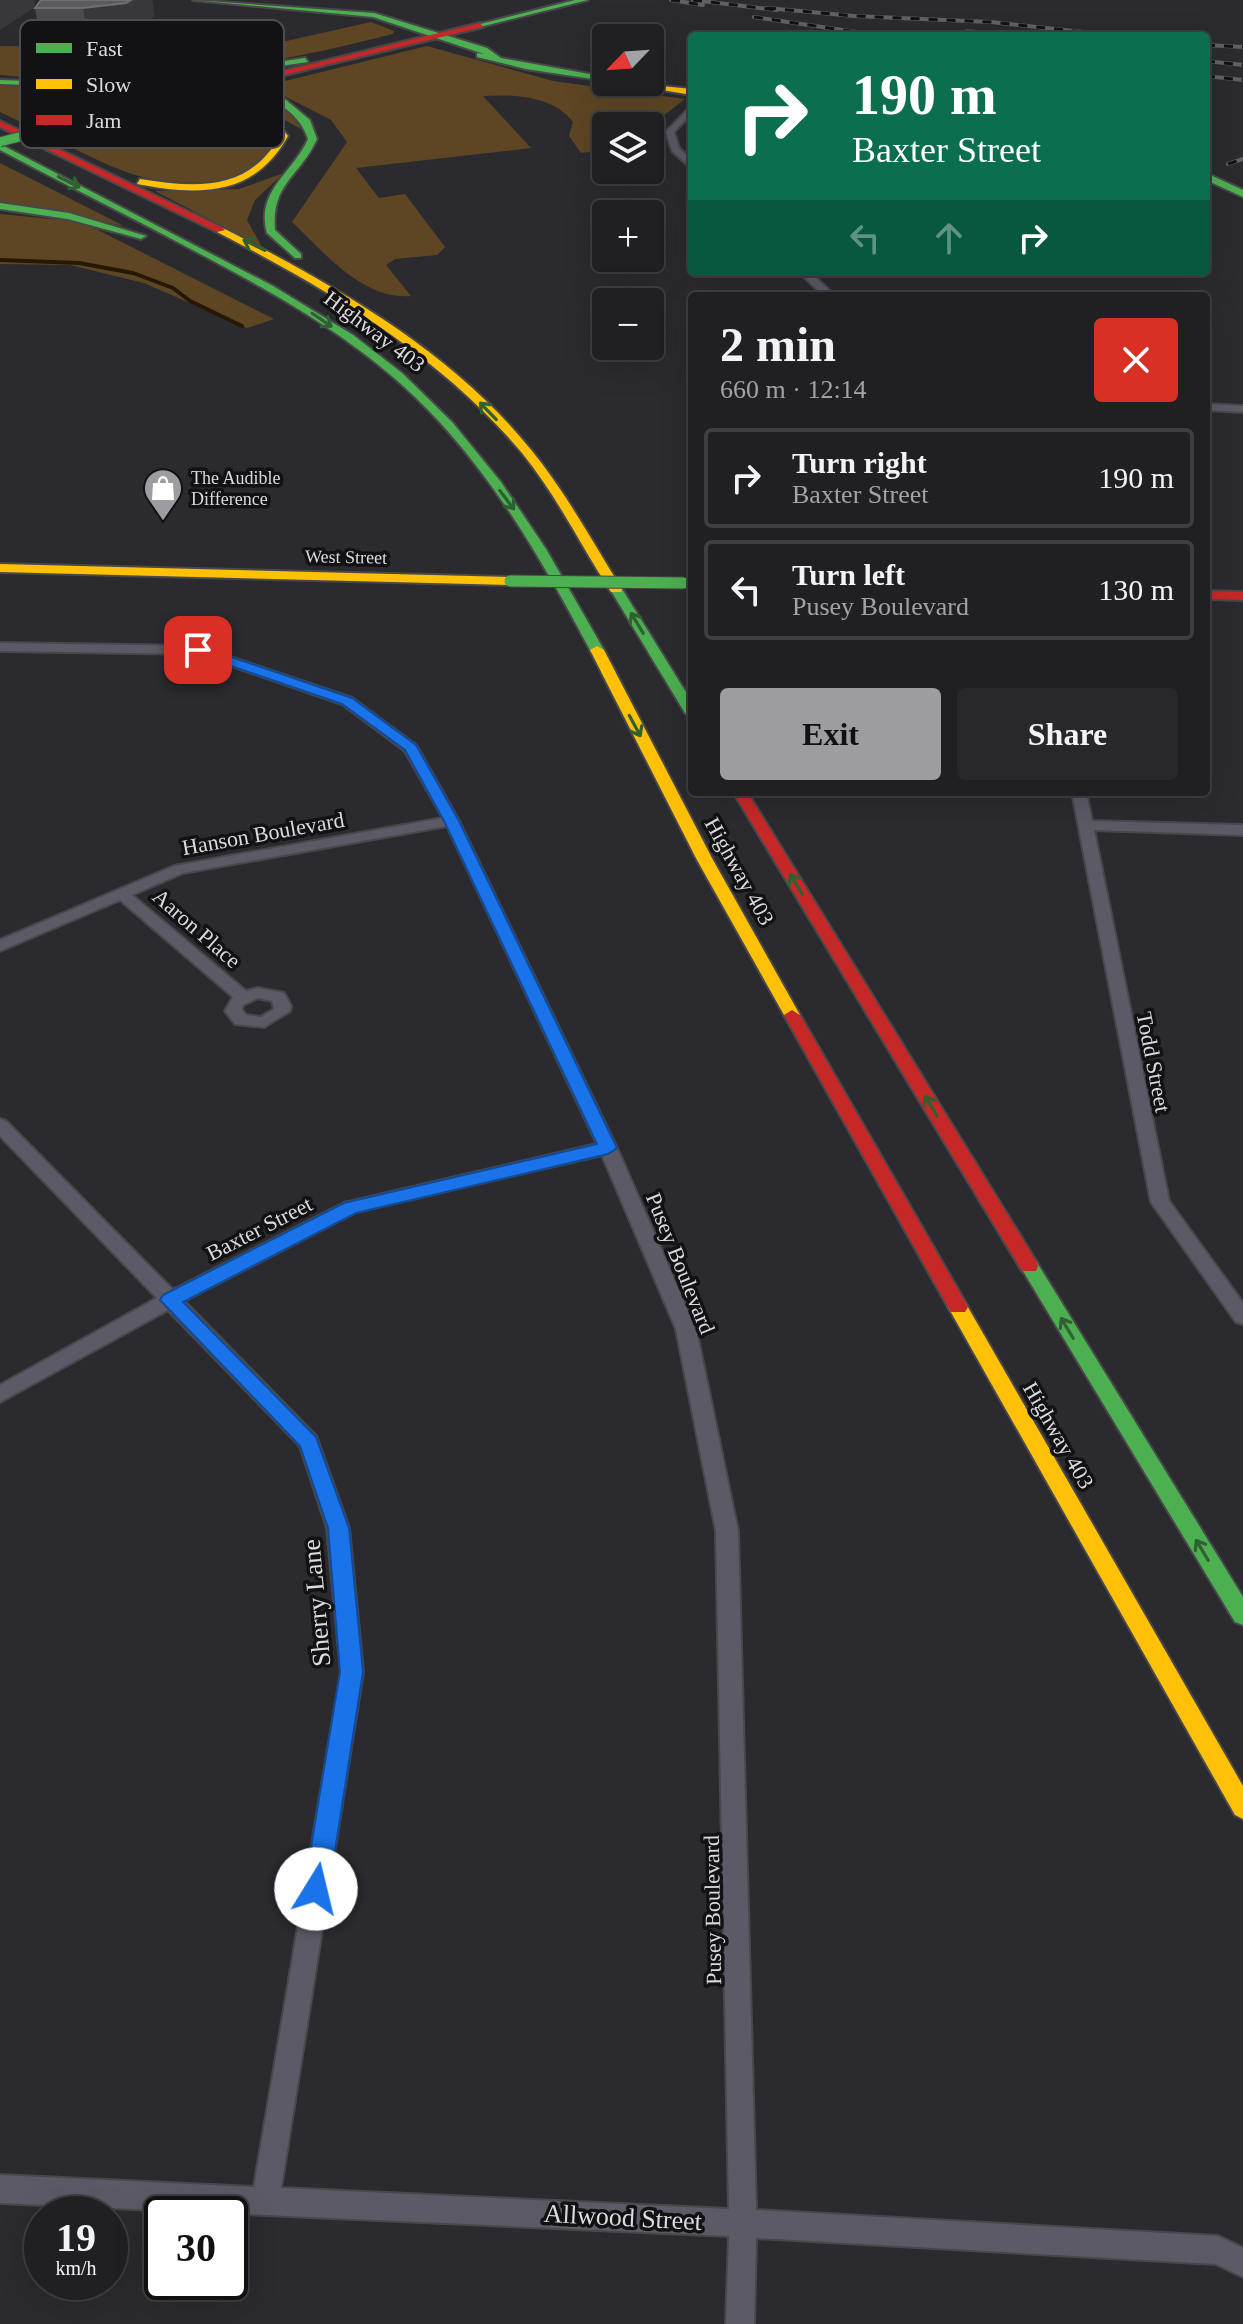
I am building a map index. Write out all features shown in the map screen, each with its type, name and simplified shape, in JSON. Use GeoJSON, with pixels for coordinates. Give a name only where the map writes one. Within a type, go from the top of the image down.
{"type":"FeatureCollection","features":[{"type":"Feature","properties":{"kind":"main road"},"geometry":{"type":"LineString","coordinates":[[197,0],[374,15],[526,67],[592,77]]}},
{"type":"Feature","properties":{"kind":"main road"},"geometry":{"type":"LineString","coordinates":[[284,69],[544,0]]}},
{"type":"Feature","properties":{"kind":"main road"},"geometry":{"type":"LineString","coordinates":[[284,63],[584,0]]}},
{"type":"Feature","properties":{"kind":"main road"},"geometry":{"type":"LineString","coordinates":[[284,66],[305,60]]}},
{"type":"Feature","properties":{"kind":"main road"},"geometry":{"type":"LineString","coordinates":[[0,82],[20,83]]}},
{"type":"Feature","properties":{"kind":"main road"},"geometry":{"type":"LineString","coordinates":[[664,88],[688,91]]}},
{"type":"Feature","properties":{"kind":"main road"},"geometry":{"type":"LineString","coordinates":[[284,103],[295,108],[310,123],[314,133],[313,144],[307,156],[271,198],[266,224],[271,233],[332,281],[342,294]]}},
{"type":"Feature","properties":{"kind":"main road","name":"Highway 403"},"geometry":{"type":"LineString","coordinates":[[0,124],[20,134]]}},
{"type":"Feature","properties":{"kind":"main road"},"geometry":{"type":"LineString","coordinates":[[0,134],[20,131]]}},
{"type":"Feature","properties":{"kind":"main road"},"geometry":{"type":"LineString","coordinates":[[0,144],[20,137]]}},
{"type":"Feature","properties":{"kind":"main road","name":"Highway 403"},"geometry":{"type":"LineString","coordinates":[[0,144],[276,291],[374,355],[423,398],[464,444],[518,515],[567,598],[702,853],[1243,1808]]}},
{"type":"Feature","properties":{"kind":"main road","name":"Highway 403"},"geometry":{"type":"LineString","coordinates":[[48,148],[262,248],[342,294],[399,332],[456,378],[519,444],[569,515],[688,707]]}},
{"type":"Feature","properties":{"kind":"main road"},"geometry":{"type":"LineString","coordinates":[[58,153],[135,181],[177,187],[243,178],[268,166],[281,148]]}},
{"type":"Feature","properties":{"kind":"main road"},"geometry":{"type":"LineString","coordinates":[[1210,178],[1243,194]]}},
{"type":"Feature","properties":{"kind":"main road"},"geometry":{"type":"LineString","coordinates":[[0,206],[69,216],[116,228],[186,252],[252,284],[276,291]]}},
{"type":"Feature","properties":{"kind":"main road","name":"West Street"},"geometry":{"type":"LineString","coordinates":[[0,568],[688,584]]}},
{"type":"Feature","properties":{"kind":"main road"},"geometry":{"type":"LineString","coordinates":[[1210,595],[1243,596]]}},
{"type":"Feature","properties":{"kind":"main road","name":"Highway 403"},"geometry":{"type":"LineString","coordinates":[[742,796],[1243,1616]]}},
{"type":"Feature","properties":{"kind":"street"},"geometry":{"type":"LineString","coordinates":[[688,112],[670,132],[675,149],[688,162]]}},
{"type":"Feature","properties":{"kind":"street"},"geometry":{"type":"LineString","coordinates":[[808,276],[826,292]]}},
{"type":"Feature","properties":{"kind":"street"},"geometry":{"type":"LineString","coordinates":[[1210,407],[1243,409]]}},
{"type":"Feature","properties":{"kind":"street","name":"Pusey Boulevard"},"geometry":{"type":"LineString","coordinates":[[2,652],[198,650],[347,701],[411,748],[452,821],[608,1148],[686,1329],[727,1531],[743,2223],[740,2324]]}},
{"type":"Feature","properties":{"kind":"street","name":"Todd Street"},"geometry":{"type":"LineString","coordinates":[[1080,796],[1160,1202],[1243,1317]]}},
{"type":"Feature","properties":{"kind":"street","name":"Hanson Boulevard"},"geometry":{"type":"LineString","coordinates":[[0,946],[179,869],[452,821]]}},
{"type":"Feature","properties":{"kind":"street"},"geometry":{"type":"LineString","coordinates":[[1084,825],[1243,830]]}},
{"type":"Feature","properties":{"kind":"street","name":"Aaron Place"},"geometry":{"type":"LineString","coordinates":[[121,893],[243,997]]}},
{"type":"Feature","properties":{"kind":"street","name":"Sherry Lane"},"geometry":{"type":"LineString","coordinates":[[0,1125],[309,1442],[338,1528],[352,1672],[266,2199]]}},
{"type":"Feature","properties":{"kind":"street","name":"Baxter Street"},"geometry":{"type":"LineString","coordinates":[[0,1394],[170,1300],[351,1207],[608,1148]]}},
{"type":"Feature","properties":{"kind":"street","name":"Allwood Street"},"geometry":{"type":"LineString","coordinates":[[0,2189],[266,2199],[1218,2250],[1243,2263]]}},
{"type":"Feature","properties":{"kind":"shaded area"},"geometry":{"type":"Polygon","coordinates":[[[371,22],[394,31],[393,34],[345,46],[284,58],[284,42],[371,22]]]}},
{"type":"Feature","properties":{"kind":"shaded area"},"geometry":{"type":"Polygon","coordinates":[[[0,46],[20,46],[20,76],[0,75],[0,46]]]}},
{"type":"Feature","properties":{"kind":"shaded area"},"geometry":{"type":"Polygon","coordinates":[[[427,46],[553,81],[592,86],[592,96],[685,99],[664,115],[664,112],[592,112],[592,152],[581,153],[569,136],[573,122],[555,107],[520,96],[483,96],[531,148],[356,168],[379,198],[405,194],[445,247],[437,255],[395,259],[386,265],[411,296],[393,295],[360,282],[331,260],[292,222],[347,142],[331,120],[284,96],[284,81],[427,46]]]}},
{"type":"Feature","properties":{"kind":"shaded area"},"geometry":{"type":"Polygon","coordinates":[[[0,84],[20,84],[20,122],[0,112],[0,84]]]}},
{"type":"Feature","properties":{"kind":"shaded area"},"geometry":{"type":"Polygon","coordinates":[[[284,109],[290,112],[301,129],[284,120],[284,109]]]}},
{"type":"Feature","properties":{"kind":"shaded area"},"geometry":{"type":"Polygon","coordinates":[[[72,148],[271,148],[259,167],[245,175],[209,182],[153,179],[109,165],[72,148]]]}},
{"type":"Feature","properties":{"kind":"shaded area"},"geometry":{"type":"Polygon","coordinates":[[[0,163],[124,226],[0,204],[0,163]]]}},
{"type":"Feature","properties":{"kind":"shaded area"},"geometry":{"type":"Polygon","coordinates":[[[284,173],[255,200],[247,220],[262,247],[155,191],[239,189],[284,173]]]}},
{"type":"Feature","properties":{"kind":"shaded area"},"geometry":{"type":"Polygon","coordinates":[[[0,214],[82,222],[274,319],[247,328],[144,283],[70,265],[0,264],[0,214]]]}},
{"type":"Feature","properties":{"kind":"building"},"geometry":{"type":"Polygon","coordinates":[[[41,0],[131,0],[83,8],[35,8],[41,0]]]}},
{"type":"Feature","properties":{"kind":"waterway"},"geometry":{"type":"LineString","coordinates":[[0,260],[79,263],[133,273],[173,288],[190,301],[242,326]]}},
{"type":"Feature","properties":{"kind":"railway"},"geometry":{"type":"LineString","coordinates":[[671,0],[703,5]]}},
{"type":"Feature","properties":{"kind":"railway"},"geometry":{"type":"LineString","coordinates":[[693,0],[777,10]]}},
{"type":"Feature","properties":{"kind":"railway"},"geometry":{"type":"LineString","coordinates":[[767,8],[854,16],[991,22],[1083,32]]}},
{"type":"Feature","properties":{"kind":"railway"},"geometry":{"type":"LineString","coordinates":[[754,17],[857,32]]}},
{"type":"Feature","properties":{"kind":"railway"},"geometry":{"type":"LineString","coordinates":[[967,31],[975,32]]}},
{"type":"Feature","properties":{"kind":"railway"},"geometry":{"type":"LineString","coordinates":[[1210,45],[1243,47]]}},
{"type":"Feature","properties":{"kind":"railway"},"geometry":{"type":"LineString","coordinates":[[1210,61],[1243,65]]}},
{"type":"Feature","properties":{"kind":"railway"},"geometry":{"type":"LineString","coordinates":[[1210,76],[1243,80]]}},
{"type":"Feature","properties":{"kind":"railway"},"geometry":{"type":"LineString","coordinates":[[1228,164],[1243,159]]}},
{"type":"Feature","properties":{"kind":"traffic: fast"},"geometry":{"type":"LineString","coordinates":[[197,0],[374,15],[484,50],[498,59]]}},
{"type":"Feature","properties":{"kind":"traffic: fast"},"geometry":{"type":"LineString","coordinates":[[480,25],[584,0]]}},
{"type":"Feature","properties":{"kind":"traffic: fast"},"geometry":{"type":"LineString","coordinates":[[480,55],[526,67],[592,77]]}},
{"type":"Feature","properties":{"kind":"traffic: fast"},"geometry":{"type":"LineString","coordinates":[[284,63],[305,60]]}},
{"type":"Feature","properties":{"kind":"traffic: fast"},"geometry":{"type":"LineString","coordinates":[[0,82],[20,83]]}},
{"type":"Feature","properties":{"kind":"traffic: fast"},"geometry":{"type":"LineString","coordinates":[[284,103],[307,121],[313,139],[306,155],[277,188],[268,208],[270,231],[298,256]]}},
{"type":"Feature","properties":{"kind":"traffic: fast"},"geometry":{"type":"LineString","coordinates":[[0,142],[20,137]]}},
{"type":"Feature","properties":{"kind":"traffic: fast"},"geometry":{"type":"LineString","coordinates":[[0,147],[270,288],[349,337],[398,375],[448,424],[497,484],[560,582],[597,650]]}},
{"type":"Feature","properties":{"kind":"traffic: fast"},"geometry":{"type":"LineString","coordinates":[[1210,178],[1243,194]]}},
{"type":"Feature","properties":{"kind":"traffic: fast"},"geometry":{"type":"LineString","coordinates":[[0,206],[69,216],[141,236]]}},
{"type":"Feature","properties":{"kind":"traffic: fast"},"geometry":{"type":"LineString","coordinates":[[510,581],[684,583]]}},
{"type":"Feature","properties":{"kind":"traffic: fast"},"geometry":{"type":"LineString","coordinates":[[616,589],[688,706]]}},
{"type":"Feature","properties":{"kind":"traffic: fast"},"geometry":{"type":"LineString","coordinates":[[1029,1266],[1243,1616]]}},
{"type":"Feature","properties":{"kind":"traffic: slow"},"geometry":{"type":"LineString","coordinates":[[664,88],[688,91]]}},
{"type":"Feature","properties":{"kind":"traffic: slow"},"geometry":{"type":"LineString","coordinates":[[140,182],[182,187],[223,184],[242,179],[259,169],[277,148]]}},
{"type":"Feature","properties":{"kind":"traffic: slow"},"geometry":{"type":"LineString","coordinates":[[220,230],[345,299],[385,325],[459,383],[494,415],[526,451],[562,501],[616,589]]}},
{"type":"Feature","properties":{"kind":"traffic: slow"},"geometry":{"type":"LineString","coordinates":[[0,568],[510,581]]}},
{"type":"Feature","properties":{"kind":"traffic: slow"},"geometry":{"type":"LineString","coordinates":[[597,650],[705,860],[792,1015]]}},
{"type":"Feature","properties":{"kind":"traffic: slow"},"geometry":{"type":"LineString","coordinates":[[958,1307],[1243,1808]]}},
{"type":"Feature","properties":{"kind":"traffic: jam"},"geometry":{"type":"LineString","coordinates":[[284,72],[480,25]]}},
{"type":"Feature","properties":{"kind":"traffic: jam"},"geometry":{"type":"LineString","coordinates":[[0,124],[20,134]]}},
{"type":"Feature","properties":{"kind":"traffic: jam"},"geometry":{"type":"LineString","coordinates":[[50,148],[220,230]]}},
{"type":"Feature","properties":{"kind":"traffic: jam"},"geometry":{"type":"LineString","coordinates":[[1210,595],[1243,596]]}},
{"type":"Feature","properties":{"kind":"traffic: jam"},"geometry":{"type":"LineString","coordinates":[[742,796],[1029,1266]]}},
{"type":"Feature","properties":{"kind":"traffic: jam"},"geometry":{"type":"LineString","coordinates":[[792,1015],[958,1307]]}},
{"type":"Feature","properties":{"kind":"place","name":"The Audible Difference"},"geometry":{"type":"Point","coordinates":[163,522]}},
{"type":"Feature","properties":{"kind":"route"},"geometry":{"type":"LineString","coordinates":[[198,650],[347,701],[411,748],[452,821],[608,1148],[351,1207],[170,1300],[309,1442],[338,1528],[352,1672],[316,1889]]}}]}
